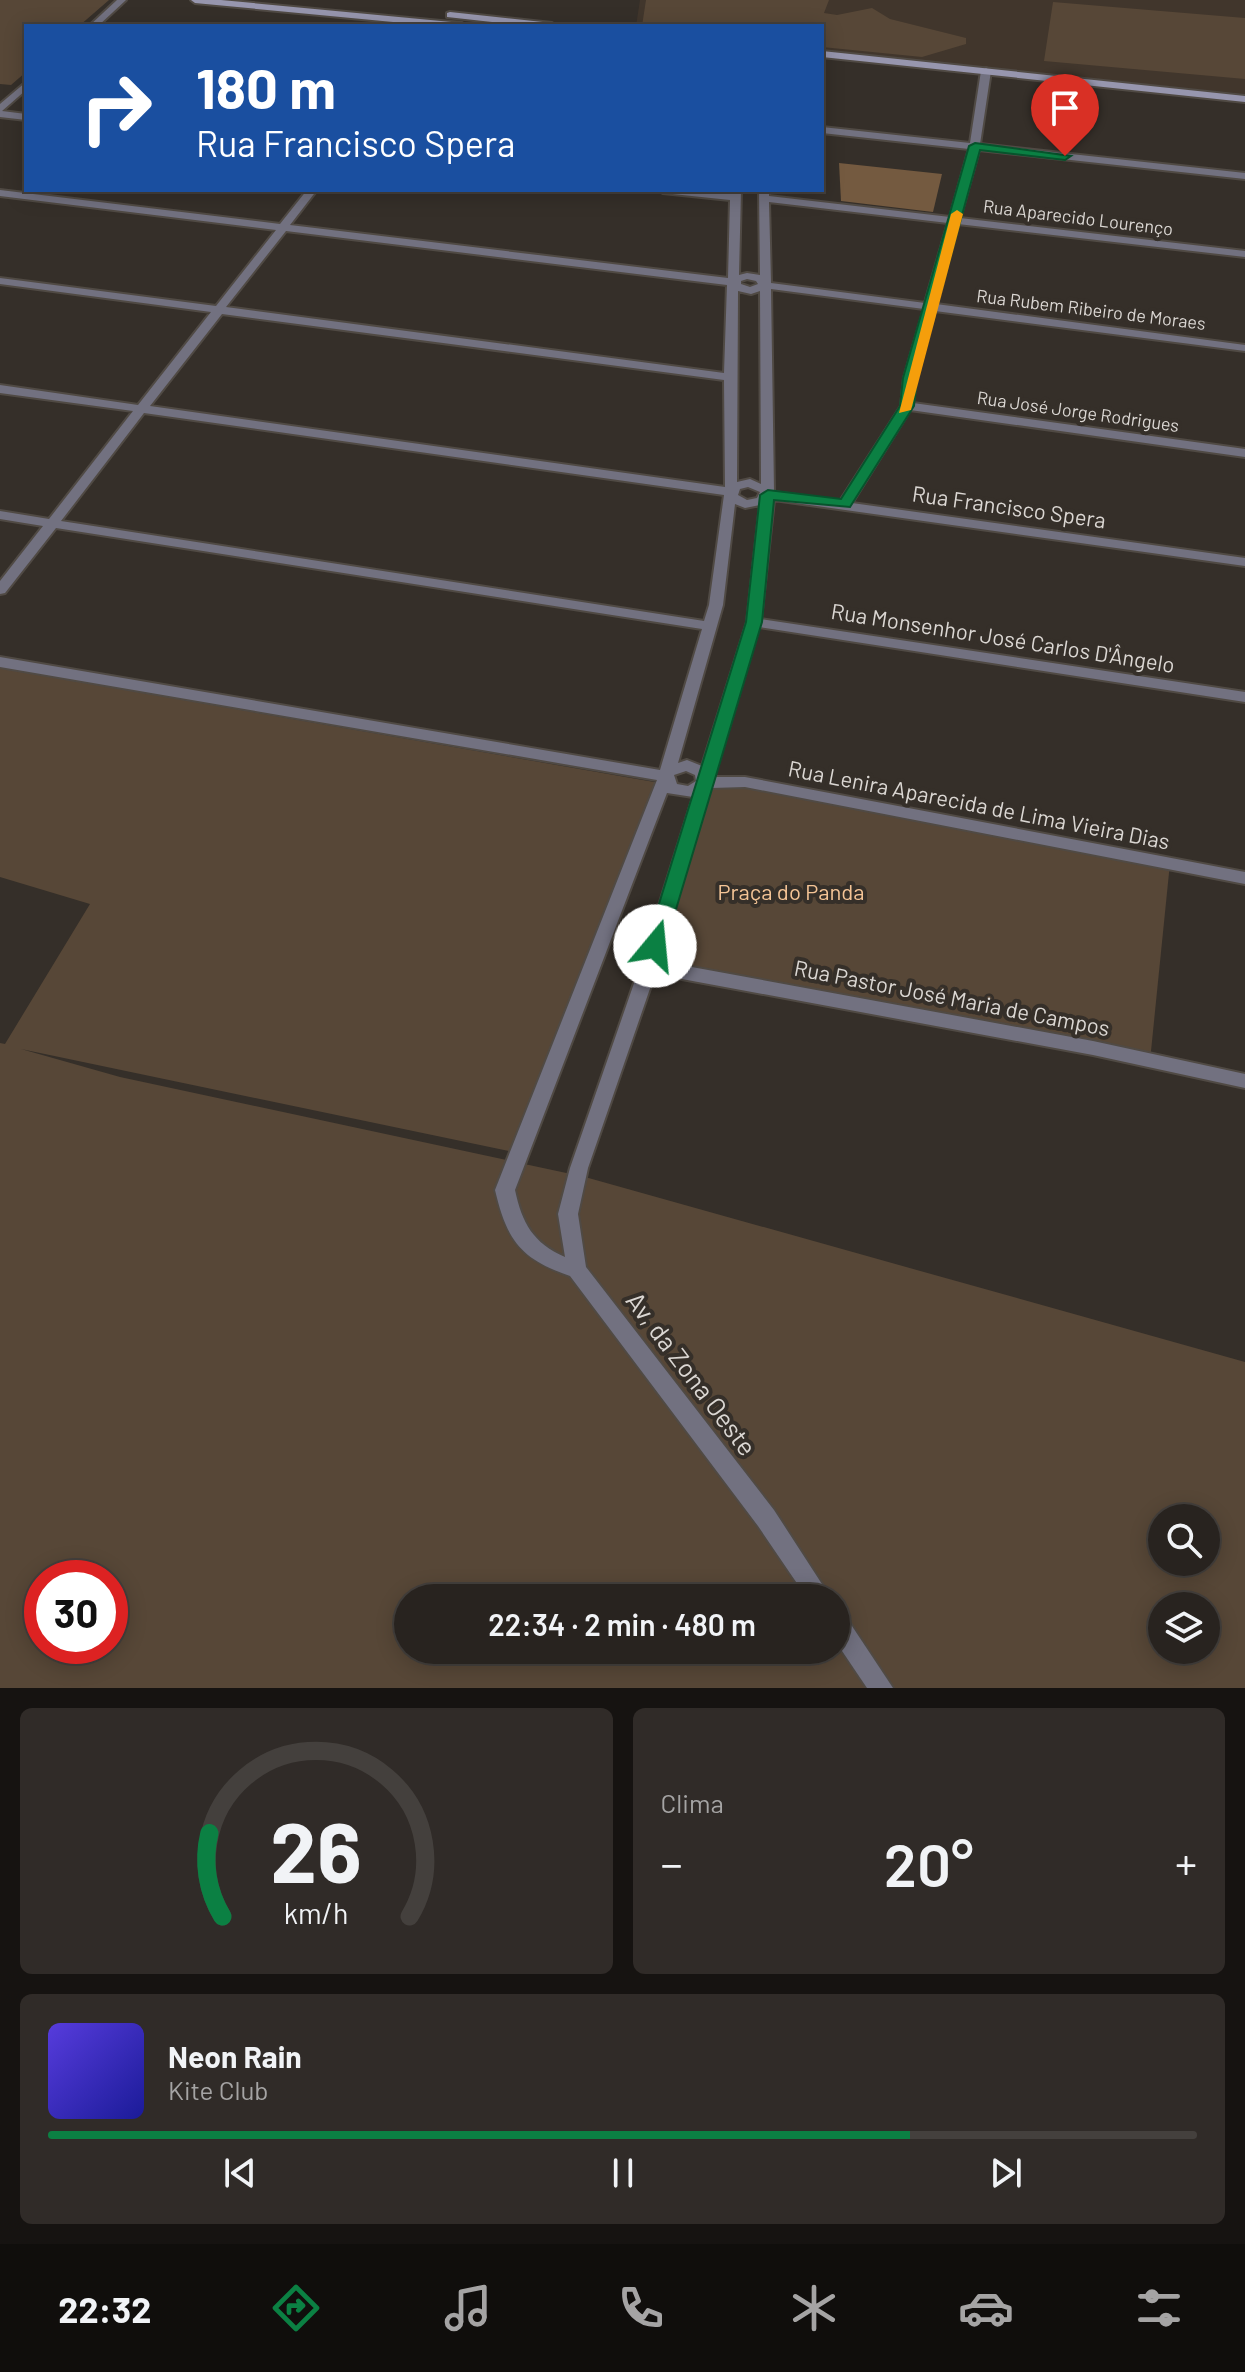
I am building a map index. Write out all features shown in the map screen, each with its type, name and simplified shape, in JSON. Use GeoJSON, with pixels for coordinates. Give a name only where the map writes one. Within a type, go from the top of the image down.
{"type":"FeatureCollection","features":[{"type":"Feature","properties":{"kind":"main road"},"geometry":{"type":"LineString","coordinates":[[195,0],[433,24]]}},
{"type":"Feature","properties":{"kind":"main road"},"geometry":{"type":"LineString","coordinates":[[292,0],[532,24]]}},
{"type":"Feature","properties":{"kind":"main road"},"geometry":{"type":"LineString","coordinates":[[343,14],[350,6]]}},
{"type":"Feature","properties":{"kind":"main road"},"geometry":{"type":"LineString","coordinates":[[824,54],[1245,108]]}},
{"type":"Feature","properties":{"kind":"main road"},"geometry":{"type":"LineString","coordinates":[[824,63],[1245,99]]}},
{"type":"Feature","properties":{"kind":"street"},"geometry":{"type":"LineString","coordinates":[[95,24],[122,0]]}},
{"type":"Feature","properties":{"kind":"street"},"geometry":{"type":"LineString","coordinates":[[845,504],[907,406],[910,378],[975,146],[985,76]]}},
{"type":"Feature","properties":{"kind":"street"},"geometry":{"type":"LineString","coordinates":[[0,111],[24,87]]}},
{"type":"Feature","properties":{"kind":"street"},"geometry":{"type":"LineString","coordinates":[[0,111],[24,117]]}},
{"type":"Feature","properties":{"kind":"street"},"geometry":{"type":"LineString","coordinates":[[824,130],[1245,176]]}},
{"type":"Feature","properties":{"kind":"street"},"geometry":{"type":"LineString","coordinates":[[0,590],[310,192]]}},
{"type":"Feature","properties":{"kind":"street"},"geometry":{"type":"LineString","coordinates":[[577,1270],[546,1260],[526,1247],[511,1217],[505,1190],[666,776],[716,605],[730,492],[736,194],[700,192]]}},
{"type":"Feature","properties":{"kind":"street"},"geometry":{"type":"LineString","coordinates":[[0,193],[734,282]]}},
{"type":"Feature","properties":{"kind":"street","name":"Rua Aparecido Lourenço"},"geometry":{"type":"LineString","coordinates":[[764,194],[1245,254]]}},
{"type":"Feature","properties":{"kind":"street","name":"Av, da Zona Oeste"},"geometry":{"type":"LineString","coordinates":[[764,194],[768,495],[754,622],[649,966],[579,1168],[568,1214],[577,1270],[766,1518],[811,1584]]}},
{"type":"Feature","properties":{"kind":"street","name":"Rua Rubem Ribeiro de Moraes"},"geometry":{"type":"LineString","coordinates":[[734,282],[747,276],[760,278],[764,285],[1245,348]]}},
{"type":"Feature","properties":{"kind":"street"},"geometry":{"type":"LineString","coordinates":[[0,281],[730,377]]}},
{"type":"Feature","properties":{"kind":"street"},"geometry":{"type":"LineString","coordinates":[[0,389],[730,492],[739,502],[751,504],[762,501],[768,495],[765,488],[750,483],[735,486],[730,492]]}},
{"type":"Feature","properties":{"kind":"street","name":"Rua José Jorge Rodrigues"},"geometry":{"type":"LineString","coordinates":[[907,406],[1245,453]]}},
{"type":"Feature","properties":{"kind":"street","name":"Rua Francisco Spera"},"geometry":{"type":"LineString","coordinates":[[768,495],[1245,562]]}},
{"type":"Feature","properties":{"kind":"street"},"geometry":{"type":"LineString","coordinates":[[0,515],[710,626]]}},
{"type":"Feature","properties":{"kind":"street","name":"Rua Monsenhor José Carlos D'Ângelo"},"geometry":{"type":"LineString","coordinates":[[754,622],[1245,697]]}},
{"type":"Feature","properties":{"kind":"street"},"geometry":{"type":"LineString","coordinates":[[0,662],[666,776]]}},
{"type":"Feature","properties":{"kind":"street"},"geometry":{"type":"LineString","coordinates":[[687,765],[702,772],[704,783],[697,790],[684,793],[668,785],[666,776],[675,767],[687,765]]}},
{"type":"Feature","properties":{"kind":"street","name":"Rua Lenira Aparecida de Lima Vieira Dias"},"geometry":{"type":"LineString","coordinates":[[704,783],[745,782],[1245,878]]}},
{"type":"Feature","properties":{"kind":"street","name":"Rua Pastor José Maria de Campos"},"geometry":{"type":"LineString","coordinates":[[649,966],[1093,1048],[1245,1081]]}},
{"type":"Feature","properties":{"kind":"street"},"geometry":{"type":"LineString","coordinates":[[850,1643],[881,1688]]}},
{"type":"Feature","properties":{"kind":"shaded area"},"geometry":{"type":"Polygon","coordinates":[[[640,0],[1245,0],[1245,94],[824,52],[824,24],[636,24],[640,0]]]}},
{"type":"Feature","properties":{"kind":"green space"},"geometry":{"type":"Polygon","coordinates":[[[0,0],[109,0],[81,24],[24,24],[24,74],[11,85],[0,84],[0,0]]]}},
{"type":"Feature","properties":{"kind":"green space"},"geometry":{"type":"Polygon","coordinates":[[[646,0],[829,0],[824,13],[837,15],[872,8],[890,19],[966,38],[966,44],[922,57],[824,47],[824,24],[642,24],[646,0]]]}},
{"type":"Feature","properties":{"kind":"green space"},"geometry":{"type":"Polygon","coordinates":[[[1053,2],[1245,18],[1245,79],[1044,61],[1053,2]]]}},
{"type":"Feature","properties":{"kind":"green space"},"geometry":{"type":"Polygon","coordinates":[[[0,668],[660,783],[518,1153],[21,1049],[120,1077],[585,1177],[1245,1362],[1245,1688],[0,1688],[0,1043],[5,1044],[90,904],[0,877],[0,668]]]}},
{"type":"Feature","properties":{"kind":"green space","name":"Praça do Panda"},"geometry":{"type":"Polygon","coordinates":[[[745,782],[1170,863],[1150,1061],[649,966],[701,787],[745,782]]]}},
{"type":"Feature","properties":{"kind":"building"},"geometry":{"type":"Polygon","coordinates":[[[839,163],[942,174],[933,212],[841,201],[839,163]]]}},
{"type":"Feature","properties":{"kind":"slow traffic"},"geometry":{"type":"LineString","coordinates":[[904,410],[910,378],[957,214]]}},
{"type":"Feature","properties":{"kind":"route"},"geometry":{"type":"LineString","coordinates":[[655,946],[754,622],[768,495],[845,504],[907,406],[910,378],[975,146],[1065,156]]}}]}
